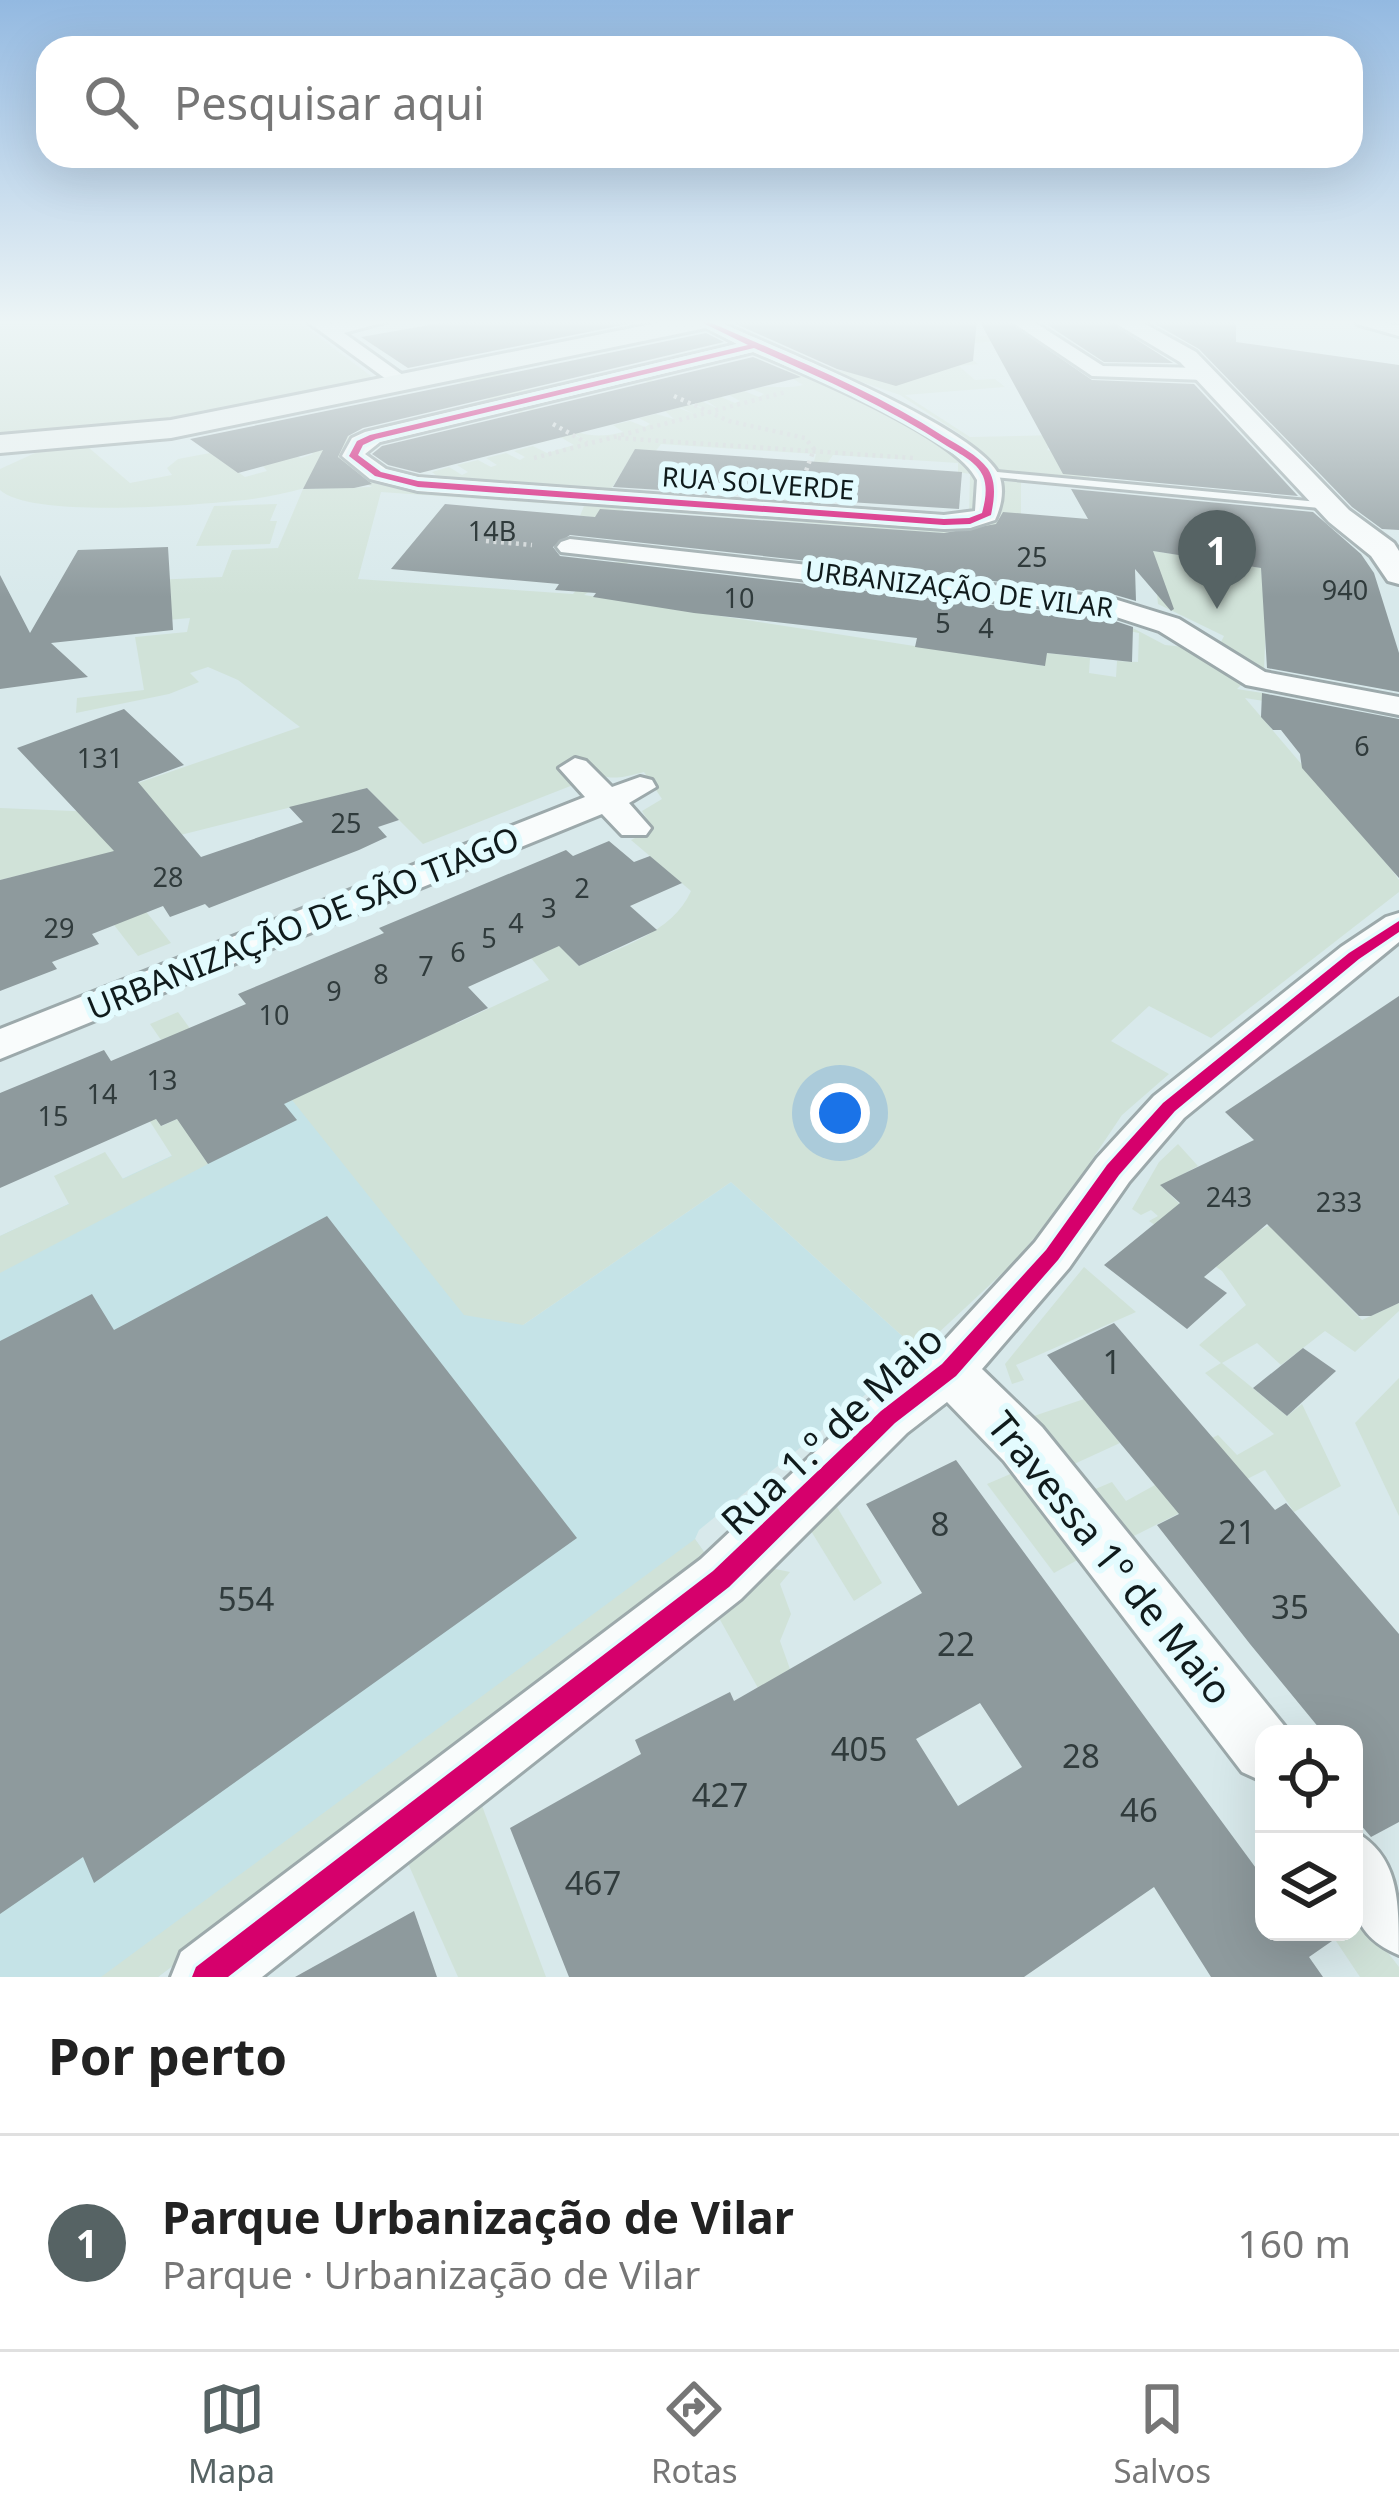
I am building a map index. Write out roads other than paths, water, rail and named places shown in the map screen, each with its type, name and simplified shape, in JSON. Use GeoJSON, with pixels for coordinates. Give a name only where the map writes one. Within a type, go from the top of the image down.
{"type":"FeatureCollection","features":[{"type":"Feature","properties":{"kind":"main road"},"geometry":{"type":"LineString","coordinates":[[0,444],[151,432],[253,412]]}},
{"type":"Feature","properties":{"kind":"street","name":"RUA SOLVERDE"},"geometry":{"type":"LineString","coordinates":[[476,412],[373,437],[355,449],[353,456],[378,474],[446,486],[970,521],[986,515],[981,468]]}},
{"type":"Feature","properties":{"kind":"street"},"geometry":{"type":"LineString","coordinates":[[901,412],[981,468]]}},
{"type":"Feature","properties":{"kind":"street"},"geometry":{"type":"LineString","coordinates":[[1241,412],[1330,506],[1387,542],[1399,574]]}},
{"type":"Feature","properties":{"kind":"street","name":"URBANIZAÇÃO DE VILAR"},"geometry":{"type":"LineString","coordinates":[[587,520],[564,556],[1111,606],[1169,625],[1256,679],[1399,706]]}},
{"type":"Feature","properties":{"kind":"street"},"geometry":{"type":"LineString","coordinates":[[575,769],[623,794],[634,828]]}},
{"type":"Feature","properties":{"kind":"street","name":"URBANIZAÇÃO DE SÃO TIAGO"},"geometry":{"type":"LineString","coordinates":[[0,1046],[623,794]]}},
{"type":"Feature","properties":{"kind":"street","name":"Rua 1.º de Maio"},"geometry":{"type":"LineString","coordinates":[[206,1977],[722,1579],[888,1417],[950,1370],[1052,1255],[1113,1170],[1169,1107],[1339,967],[1399,925]]}},
{"type":"Feature","properties":{"kind":"street","name":"Travessa 1º de Maio"},"geometry":{"type":"LineString","coordinates":[[950,1370],[1023,1444],[1255,1739]]}},
{"type":"Feature","properties":{"kind":"street"},"geometry":{"type":"LineString","coordinates":[[1363,1875],[1399,1921]]}},
{"type":"Feature","properties":{"kind":"lane"},"geometry":{"type":"LineString","coordinates":[[981,468],[1330,506]]}},
{"type":"Feature","properties":{"kind":"place","name":"Parque Urbanização de Vilar"},"geometry":{"type":"Point","coordinates":[1217,609]}}]}
